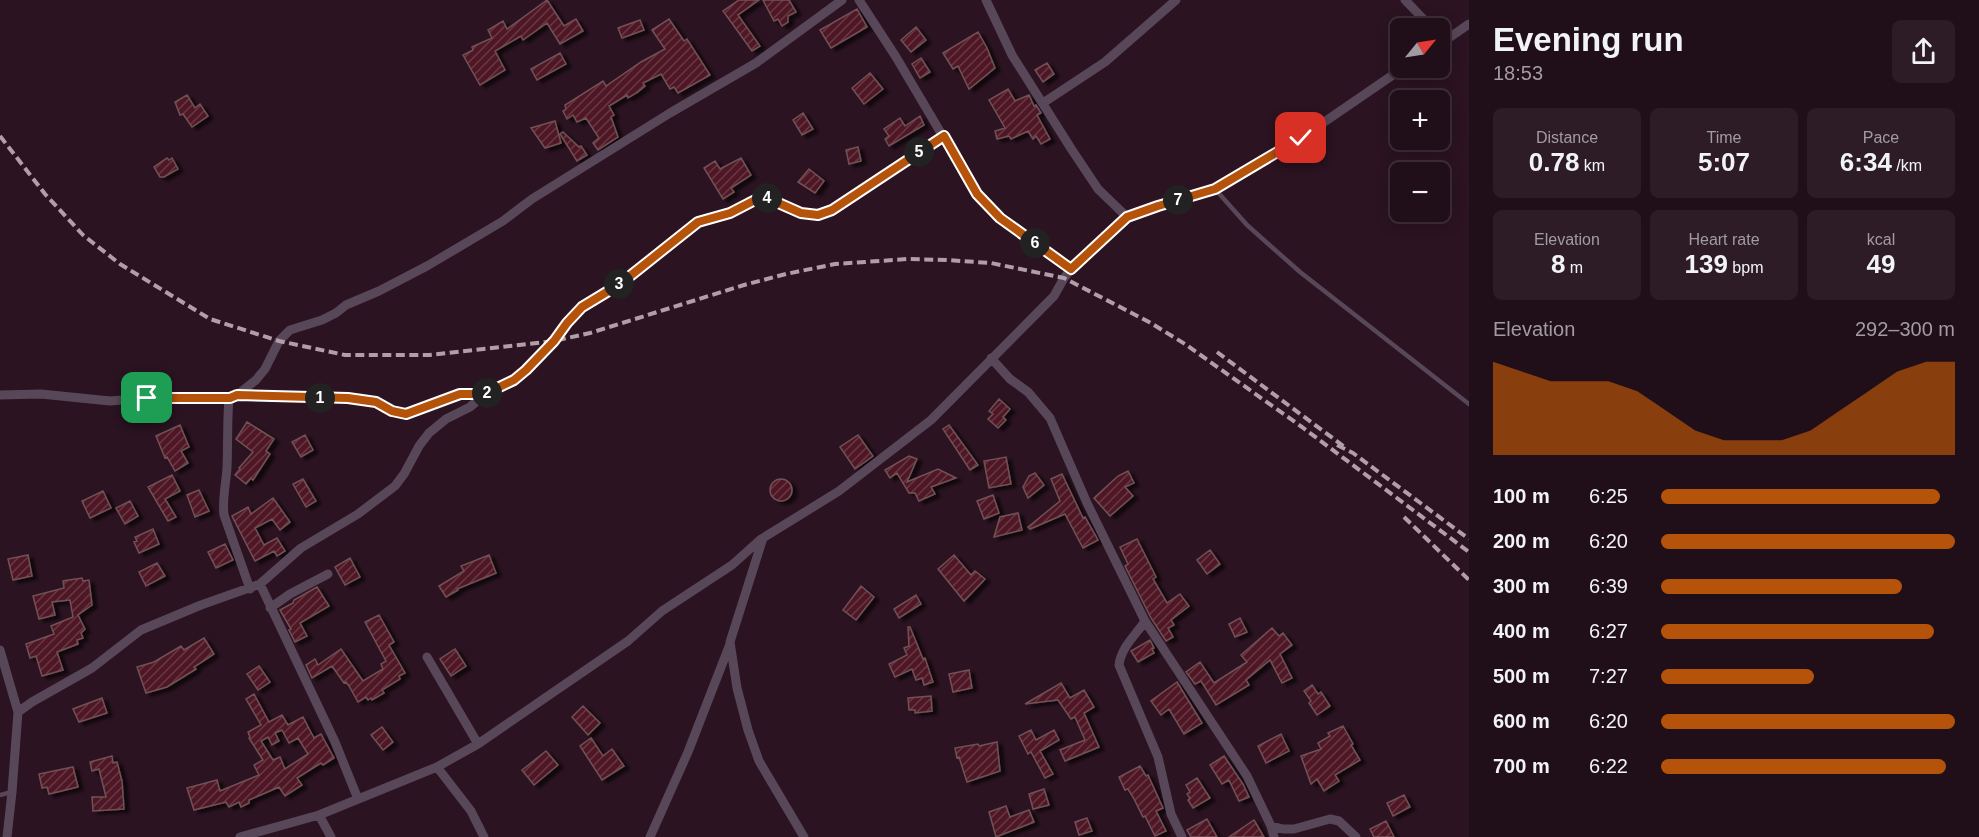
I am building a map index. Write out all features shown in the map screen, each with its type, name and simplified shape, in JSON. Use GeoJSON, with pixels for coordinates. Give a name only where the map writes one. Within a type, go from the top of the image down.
{"type":"FeatureCollection","features":[{"type":"Feature","properties":{"kind":"street"},"geometry":{"type":"LineString","coordinates":[[250,589],[226,522],[223,505],[227,474],[227,428],[233,397],[265,369],[279,341],[290,330],[322,320],[379,291],[427,266],[503,221],[532,200],[670,113],[756,63],[842,0]]}},
{"type":"Feature","properties":{"kind":"street"},"geometry":{"type":"LineString","coordinates":[[859,0],[944,136],[977,194],[1000,218],[1071,269]]}},
{"type":"Feature","properties":{"kind":"street"},"geometry":{"type":"LineString","coordinates":[[986,0],[1012,55],[1098,189],[1127,217]]}},
{"type":"Feature","properties":{"kind":"street"},"geometry":{"type":"LineString","coordinates":[[1043,103],[1105,62],[1176,0]]}},
{"type":"Feature","properties":{"kind":"street"},"geometry":{"type":"LineString","coordinates":[[1404,0],[1422,18]]}},
{"type":"Feature","properties":{"kind":"street"},"geometry":{"type":"LineString","coordinates":[[1450,36],[1469,24]]}},
{"type":"Feature","properties":{"kind":"street"},"geometry":{"type":"LineString","coordinates":[[240,837],[319,815],[437,767],[478,744],[628,640],[662,611],[732,565],[763,538],[840,491],[926,424],[955,398],[991,358],[1054,296],[1071,269],[1127,217],[1215,189],[1301,138],[1390,77]]}},
{"type":"Feature","properties":{"kind":"street"},"geometry":{"type":"LineString","coordinates":[[18,712],[92,668],[141,630],[260,584],[301,548],[358,514],[383,496],[404,474],[429,433],[446,419],[470,407],[485,394],[514,380],[554,341],[582,307],[620,284],[698,222],[730,213],[759,198],[767,198],[801,213],[818,215],[860,193],[944,136]]}},
{"type":"Feature","properties":{"kind":"street"},"geometry":{"type":"LineString","coordinates":[[991,358],[1010,379],[1028,392],[1050,418],[1145,621],[1247,776],[1274,837]]}},
{"type":"Feature","properties":{"kind":"street"},"geometry":{"type":"LineString","coordinates":[[0,395],[41,394],[110,401],[147,398],[348,398],[376,402],[392,411],[406,414],[460,394],[485,394]]}},
{"type":"Feature","properties":{"kind":"street"},"geometry":{"type":"LineString","coordinates":[[650,837],[688,752],[730,642],[763,538]]}},
{"type":"Feature","properties":{"kind":"street"},"geometry":{"type":"LineString","coordinates":[[270,608],[328,573]]}},
{"type":"Feature","properties":{"kind":"street"},"geometry":{"type":"LineString","coordinates":[[260,584],[335,742],[358,798]]}},
{"type":"Feature","properties":{"kind":"street"},"geometry":{"type":"LineString","coordinates":[[1145,621],[1120,655],[1119,664],[1158,757],[1171,814],[1182,837]]}},
{"type":"Feature","properties":{"kind":"street"},"geometry":{"type":"LineString","coordinates":[[730,642],[737,688],[759,761],[804,837]]}},
{"type":"Feature","properties":{"kind":"street"},"geometry":{"type":"LineString","coordinates":[[0,650],[18,712],[7,837]]}},
{"type":"Feature","properties":{"kind":"street"},"geometry":{"type":"LineString","coordinates":[[427,657],[478,744]]}},
{"type":"Feature","properties":{"kind":"street"},"geometry":{"type":"LineString","coordinates":[[437,767],[471,811],[484,837]]}},
{"type":"Feature","properties":{"kind":"street"},"geometry":{"type":"LineString","coordinates":[[319,815],[331,837]]}},
{"type":"Feature","properties":{"kind":"street"},"geometry":{"type":"LineString","coordinates":[[1271,826],[1294,829],[1330,819],[1339,821],[1356,837]]}},
{"type":"Feature","properties":{"kind":"lane"},"geometry":{"type":"LineString","coordinates":[[1215,189],[1247,225],[1300,272],[1469,404]]}},
{"type":"Feature","properties":{"kind":"lane"},"geometry":{"type":"LineString","coordinates":[[0,795],[12,792]]}},
{"type":"Feature","properties":{"kind":"building"},"geometry":{"type":"Polygon","coordinates":[[[547,0],[564,26],[576,19],[583,31],[560,44],[547,23],[523,40],[521,36],[495,51],[505,70],[480,85],[463,55],[473,50],[472,47],[492,38],[488,30],[503,21],[507,29],[547,0]]]}},
{"type":"Feature","properties":{"kind":"building"},"geometry":{"type":"Polygon","coordinates":[[[739,0],[759,0],[738,15],[760,46],[752,51],[723,11],[739,0]]]}},
{"type":"Feature","properties":{"kind":"building"},"geometry":{"type":"Polygon","coordinates":[[[763,0],[789,0],[796,12],[788,16],[788,22],[782,26],[778,19],[774,21],[763,0]]]}},
{"type":"Feature","properties":{"kind":"building"},"geometry":{"type":"Polygon","coordinates":[[[857,9],[867,27],[831,48],[820,30],[857,9]]]}},
{"type":"Feature","properties":{"kind":"building"},"geometry":{"type":"Polygon","coordinates":[[[669,19],[684,41],[687,39],[710,75],[678,93],[674,87],[670,89],[661,74],[643,83],[645,86],[638,92],[628,98],[627,95],[609,106],[614,115],[611,117],[618,137],[598,150],[593,143],[599,138],[586,118],[577,122],[573,115],[567,119],[563,111],[566,109],[565,105],[603,81],[606,86],[665,49],[652,30],[669,19]]]}},
{"type":"Feature","properties":{"kind":"building"},"geometry":{"type":"Polygon","coordinates":[[[640,20],[644,30],[622,38],[618,28],[640,20]]]}},
{"type":"Feature","properties":{"kind":"building"},"geometry":{"type":"Polygon","coordinates":[[[916,27],[926,40],[911,52],[901,40],[916,27]]]}},
{"type":"Feature","properties":{"kind":"building"},"geometry":{"type":"Polygon","coordinates":[[[978,32],[995,68],[969,89],[958,66],[953,69],[943,53],[978,32]]]}},
{"type":"Feature","properties":{"kind":"building"},"geometry":{"type":"Polygon","coordinates":[[[560,53],[566,64],[537,80],[531,69],[560,53]]]}},
{"type":"Feature","properties":{"kind":"building"},"geometry":{"type":"Polygon","coordinates":[[[921,58],[930,72],[920,78],[912,64],[921,58]]]}},
{"type":"Feature","properties":{"kind":"building"},"geometry":{"type":"Polygon","coordinates":[[[1047,63],[1054,74],[1043,82],[1035,70],[1047,63]]]}},
{"type":"Feature","properties":{"kind":"building"},"geometry":{"type":"Polygon","coordinates":[[[870,73],[883,89],[864,104],[852,88],[870,73]]]}},
{"type":"Feature","properties":{"kind":"building"},"geometry":{"type":"Polygon","coordinates":[[[1008,89],[1015,101],[1029,95],[1034,106],[1036,105],[1041,113],[1037,115],[1050,139],[1041,144],[1036,136],[1033,139],[1028,131],[1011,139],[1009,136],[997,139],[995,131],[1005,128],[989,100],[1008,89]]]}},
{"type":"Feature","properties":{"kind":"building"},"geometry":{"type":"Polygon","coordinates":[[[187,95],[195,108],[200,104],[208,116],[192,127],[183,114],[180,115],[175,102],[187,95]]]}},
{"type":"Feature","properties":{"kind":"building"},"geometry":{"type":"Polygon","coordinates":[[[803,113],[813,129],[802,135],[793,120],[803,113]]]}},
{"type":"Feature","properties":{"kind":"building"},"geometry":{"type":"Polygon","coordinates":[[[920,116],[924,125],[889,146],[885,139],[889,136],[884,129],[900,118],[905,126],[920,116]]]}},
{"type":"Feature","properties":{"kind":"building"},"geometry":{"type":"Polygon","coordinates":[[[555,121],[561,143],[545,148],[531,128],[555,121]]]}},
{"type":"Feature","properties":{"kind":"building"},"geometry":{"type":"Polygon","coordinates":[[[563,132],[579,147],[581,146],[587,155],[577,161],[560,134],[563,132]]]}},
{"type":"Feature","properties":{"kind":"building"},"geometry":{"type":"Polygon","coordinates":[[[858,147],[861,161],[849,164],[846,150],[858,147]]]}},
{"type":"Feature","properties":{"kind":"building"},"geometry":{"type":"Polygon","coordinates":[[[167,158],[169,160],[172,158],[178,169],[160,177],[154,167],[167,158]]]}},
{"type":"Feature","properties":{"kind":"building"},"geometry":{"type":"Polygon","coordinates":[[[741,158],[751,175],[731,188],[734,192],[723,199],[704,168],[715,161],[720,169],[741,158]]]}},
{"type":"Feature","properties":{"kind":"building"},"geometry":{"type":"Polygon","coordinates":[[[809,169],[824,181],[815,193],[798,182],[809,169]]]}},
{"type":"Feature","properties":{"kind":"building"},"geometry":{"type":"Polygon","coordinates":[[[999,399],[1010,409],[1003,417],[1006,420],[998,428],[988,419],[993,414],[989,411],[999,399]]]}},
{"type":"Feature","properties":{"kind":"building"},"geometry":{"type":"Polygon","coordinates":[[[247,422],[274,439],[266,451],[270,454],[253,480],[251,478],[246,484],[235,475],[253,452],[236,439],[247,422]]]}},
{"type":"Feature","properties":{"kind":"building"},"geometry":{"type":"Polygon","coordinates":[[[180,425],[189,447],[181,451],[188,463],[175,471],[167,457],[165,458],[156,436],[180,425]]]}},
{"type":"Feature","properties":{"kind":"building"},"geometry":{"type":"Polygon","coordinates":[[[949,425],[978,465],[970,470],[943,429],[949,425]]]}},
{"type":"Feature","properties":{"kind":"building"},"geometry":{"type":"Polygon","coordinates":[[[305,435],[313,450],[301,457],[292,442],[305,435]]]}},
{"type":"Feature","properties":{"kind":"building"},"geometry":{"type":"Polygon","coordinates":[[[858,435],[873,456],[855,469],[840,447],[858,435]]]}},
{"type":"Feature","properties":{"kind":"building"},"geometry":{"type":"Polygon","coordinates":[[[909,456],[917,459],[907,482],[938,469],[956,478],[931,487],[935,494],[919,501],[915,493],[909,493],[897,473],[890,478],[885,470],[909,456]]]}},
{"type":"Feature","properties":{"kind":"building"},"geometry":{"type":"Polygon","coordinates":[[[1006,457],[1011,484],[989,488],[984,461],[1006,457]]]}},
{"type":"Feature","properties":{"kind":"building"},"geometry":{"type":"Polygon","coordinates":[[[1128,471],[1134,483],[1125,487],[1133,496],[1110,516],[1094,498],[1118,476],[1128,471]]]}},
{"type":"Feature","properties":{"kind":"building"},"geometry":{"type":"Polygon","coordinates":[[[1035,473],[1044,485],[1028,498],[1023,487],[1029,476],[1035,473]]]}},
{"type":"Feature","properties":{"kind":"building"},"geometry":{"type":"Polygon","coordinates":[[[1062,474],[1083,518],[1085,517],[1098,540],[1083,548],[1065,514],[1030,529],[1028,527],[1060,501],[1051,479],[1062,474]]]}},
{"type":"Feature","properties":{"kind":"building"},"geometry":{"type":"Polygon","coordinates":[[[172,475],[180,491],[165,499],[176,517],[168,521],[148,487],[172,475]]]}},
{"type":"Feature","properties":{"kind":"building"},"geometry":{"type":"Polygon","coordinates":[[[303,479],[316,501],[306,507],[293,484],[303,479]]]}},
{"type":"Feature","properties":{"kind":"building"},"geometry":{"type":"Polygon","coordinates":[[[781,479],[789,482],[792,490],[789,498],[781,501],[773,498],[770,490],[773,482],[781,479]]]}},
{"type":"Feature","properties":{"kind":"building"},"geometry":{"type":"Polygon","coordinates":[[[199,490],[209,511],[195,517],[187,495],[199,490]]]}},
{"type":"Feature","properties":{"kind":"building"},"geometry":{"type":"Polygon","coordinates":[[[103,491],[111,508],[90,518],[82,501],[103,491]]]}},
{"type":"Feature","properties":{"kind":"building"},"geometry":{"type":"Polygon","coordinates":[[[993,495],[999,513],[984,519],[977,501],[993,495]]]}},
{"type":"Feature","properties":{"kind":"building"},"geometry":{"type":"Polygon","coordinates":[[[273,498],[290,522],[280,530],[272,519],[255,528],[264,545],[277,538],[285,551],[277,556],[274,551],[255,561],[232,516],[248,507],[251,514],[273,498]]]}},
{"type":"Feature","properties":{"kind":"building"},"geometry":{"type":"Polygon","coordinates":[[[130,501],[138,516],[125,524],[116,508],[130,501]]]}},
{"type":"Feature","properties":{"kind":"building"},"geometry":{"type":"Polygon","coordinates":[[[1018,513],[1022,530],[994,537],[1000,517],[1018,513]]]}},
{"type":"Feature","properties":{"kind":"building"},"geometry":{"type":"Polygon","coordinates":[[[153,529],[159,544],[139,553],[134,542],[137,541],[135,537],[153,529]]]}},
{"type":"Feature","properties":{"kind":"building"},"geometry":{"type":"Polygon","coordinates":[[[1137,539],[1156,577],[1153,579],[1167,603],[1180,594],[1189,606],[1171,620],[1174,625],[1168,628],[1173,637],[1166,641],[1151,618],[1125,566],[1128,564],[1120,547],[1137,539]]]}},
{"type":"Feature","properties":{"kind":"building"},"geometry":{"type":"Polygon","coordinates":[[[225,544],[233,560],[216,568],[208,552],[225,544]]]}},
{"type":"Feature","properties":{"kind":"building"},"geometry":{"type":"Polygon","coordinates":[[[1210,550],[1220,564],[1207,574],[1197,560],[1210,550]]]}},
{"type":"Feature","properties":{"kind":"building"},"geometry":{"type":"Polygon","coordinates":[[[28,555],[32,576],[13,580],[8,559],[28,555]]]}},
{"type":"Feature","properties":{"kind":"building"},"geometry":{"type":"Polygon","coordinates":[[[489,555],[496,573],[457,589],[446,597],[439,586],[464,571],[461,566],[489,555]]]}},
{"type":"Feature","properties":{"kind":"building"},"geometry":{"type":"Polygon","coordinates":[[[954,555],[971,575],[975,571],[985,579],[964,601],[938,569],[954,555]]]}},
{"type":"Feature","properties":{"kind":"building"},"geometry":{"type":"Polygon","coordinates":[[[350,558],[360,577],[345,585],[335,567],[350,558]]]}},
{"type":"Feature","properties":{"kind":"building"},"geometry":{"type":"Polygon","coordinates":[[[157,563],[165,576],[146,586],[139,572],[157,563]]]}},
{"type":"Feature","properties":{"kind":"building"},"geometry":{"type":"Polygon","coordinates":[[[82,578],[83,581],[89,580],[92,605],[78,615],[85,629],[81,633],[83,638],[77,640],[78,644],[57,652],[63,670],[42,676],[36,656],[30,658],[26,644],[54,634],[51,626],[73,617],[70,600],[52,602],[55,615],[39,619],[33,596],[64,588],[63,581],[82,578]]]}},
{"type":"Feature","properties":{"kind":"building"},"geometry":{"type":"Polygon","coordinates":[[[861,586],[874,597],[856,620],[843,610],[861,586]]]}},
{"type":"Feature","properties":{"kind":"building"},"geometry":{"type":"Polygon","coordinates":[[[317,587],[329,606],[300,623],[307,636],[295,642],[289,630],[291,629],[280,610],[317,587]]]}},
{"type":"Feature","properties":{"kind":"building"},"geometry":{"type":"Polygon","coordinates":[[[916,595],[921,604],[899,618],[894,609],[916,595]]]}},
{"type":"Feature","properties":{"kind":"building"},"geometry":{"type":"Polygon","coordinates":[[[379,615],[394,642],[389,645],[405,673],[399,676],[400,679],[382,690],[384,693],[372,700],[366,697],[358,702],[349,686],[346,682],[344,683],[332,666],[312,678],[306,665],[315,659],[318,665],[341,649],[363,681],[383,669],[381,664],[386,661],[365,622],[379,615]]]}},
{"type":"Feature","properties":{"kind":"building"},"geometry":{"type":"Polygon","coordinates":[[[1240,618],[1247,632],[1235,637],[1229,624],[1240,618]]]}},
{"type":"Feature","properties":{"kind":"building"},"geometry":{"type":"Polygon","coordinates":[[[908,627],[910,627],[923,659],[925,658],[933,682],[924,685],[922,678],[916,680],[912,669],[895,677],[889,664],[907,655],[904,648],[909,646],[908,627]]]}},
{"type":"Feature","properties":{"kind":"building"},"geometry":{"type":"Polygon","coordinates":[[[1272,628],[1279,636],[1283,633],[1292,645],[1280,654],[1292,678],[1282,683],[1270,660],[1246,680],[1249,685],[1216,705],[1201,681],[1195,684],[1186,672],[1200,662],[1214,683],[1247,662],[1241,655],[1272,628]]]}},
{"type":"Feature","properties":{"kind":"building"},"geometry":{"type":"Polygon","coordinates":[[[204,638],[214,654],[194,667],[196,669],[167,687],[146,693],[137,667],[154,662],[181,646],[184,650],[204,638]]]}},
{"type":"Feature","properties":{"kind":"building"},"geometry":{"type":"Polygon","coordinates":[[[1150,640],[1154,653],[1138,662],[1131,651],[1150,640]]]}},
{"type":"Feature","properties":{"kind":"building"},"geometry":{"type":"Polygon","coordinates":[[[455,649],[466,666],[451,676],[440,659],[455,649]]]}},
{"type":"Feature","properties":{"kind":"building"},"geometry":{"type":"Polygon","coordinates":[[[259,666],[270,682],[258,690],[247,674],[259,666]]]}},
{"type":"Feature","properties":{"kind":"building"},"geometry":{"type":"Polygon","coordinates":[[[969,670],[972,688],[953,692],[949,674],[969,670]]]}},
{"type":"Feature","properties":{"kind":"building"},"geometry":{"type":"Polygon","coordinates":[[[1177,682],[1202,723],[1184,734],[1169,709],[1161,715],[1151,701],[1177,682]]]}},
{"type":"Feature","properties":{"kind":"building"},"geometry":{"type":"Polygon","coordinates":[[[1061,683],[1070,698],[1084,690],[1094,707],[1084,713],[1099,747],[1065,761],[1060,750],[1085,740],[1075,717],[1071,719],[1058,700],[1025,704],[1061,683]]]}},
{"type":"Feature","properties":{"kind":"building"},"geometry":{"type":"Polygon","coordinates":[[[1312,685],[1318,694],[1321,692],[1330,706],[1317,715],[1304,691],[1312,685]]]}},
{"type":"Feature","properties":{"kind":"building"},"geometry":{"type":"Polygon","coordinates":[[[254,694],[269,722],[282,715],[288,725],[303,717],[314,738],[321,734],[334,758],[297,778],[302,785],[285,796],[279,787],[249,800],[249,803],[241,807],[239,802],[229,807],[226,802],[194,810],[187,788],[217,780],[220,791],[259,775],[254,765],[263,760],[249,738],[248,732],[261,725],[246,699],[254,694]],[[282,730],[275,733],[279,741],[272,745],[268,737],[261,741],[273,760],[280,757],[285,769],[308,754],[298,738],[289,743],[282,730]]]}},
{"type":"Feature","properties":{"kind":"building"},"geometry":{"type":"Polygon","coordinates":[[[931,696],[932,711],[915,713],[915,710],[909,710],[908,698],[931,696]]]}},
{"type":"Feature","properties":{"kind":"building"},"geometry":{"type":"Polygon","coordinates":[[[102,698],[107,713],[79,722],[73,709],[102,698]]]}},
{"type":"Feature","properties":{"kind":"building"},"geometry":{"type":"Polygon","coordinates":[[[583,706],[600,723],[588,735],[572,717],[583,706]]]}},
{"type":"Feature","properties":{"kind":"building"},"geometry":{"type":"Polygon","coordinates":[[[1343,726],[1360,760],[1335,775],[1339,781],[1324,791],[1317,779],[1311,784],[1301,756],[1321,749],[1318,743],[1330,736],[1328,733],[1343,726]]]}},
{"type":"Feature","properties":{"kind":"building"},"geometry":{"type":"Polygon","coordinates":[[[382,727],[393,742],[383,750],[371,735],[382,727]]]}},
{"type":"Feature","properties":{"kind":"building"},"geometry":{"type":"Polygon","coordinates":[[[1031,730],[1036,740],[1054,730],[1059,740],[1040,751],[1053,774],[1045,778],[1031,752],[1028,754],[1019,736],[1031,730]]]}},
{"type":"Feature","properties":{"kind":"building"},"geometry":{"type":"Polygon","coordinates":[[[1281,734],[1289,751],[1266,763],[1258,746],[1281,734]]]}},
{"type":"Feature","properties":{"kind":"building"},"geometry":{"type":"Polygon","coordinates":[[[591,738],[603,756],[612,749],[624,766],[602,780],[580,746],[591,738]]]}},
{"type":"Feature","properties":{"kind":"building"},"geometry":{"type":"Polygon","coordinates":[[[997,742],[1000,771],[967,782],[955,748],[997,742]]]}},
{"type":"Feature","properties":{"kind":"building"},"geometry":{"type":"Polygon","coordinates":[[[546,751],[558,765],[534,785],[522,770],[546,751]]]}},
{"type":"Feature","properties":{"kind":"building"},"geometry":{"type":"Polygon","coordinates":[[[112,756],[113,763],[117,762],[122,781],[124,809],[93,811],[92,797],[106,797],[99,769],[92,771],[90,762],[112,756]]]}},
{"type":"Feature","properties":{"kind":"building"},"geometry":{"type":"Polygon","coordinates":[[[1224,756],[1249,797],[1239,801],[1229,780],[1222,784],[1210,765],[1224,756]]]}},
{"type":"Feature","properties":{"kind":"building"},"geometry":{"type":"Polygon","coordinates":[[[1140,766],[1146,776],[1148,775],[1163,808],[1156,811],[1166,831],[1155,836],[1145,816],[1143,817],[1128,789],[1125,790],[1119,777],[1140,766]]]}},
{"type":"Feature","properties":{"kind":"building"},"geometry":{"type":"Polygon","coordinates":[[[73,767],[78,787],[49,794],[47,787],[42,788],[39,774],[73,767]]]}},
{"type":"Feature","properties":{"kind":"building"},"geometry":{"type":"Polygon","coordinates":[[[1197,778],[1210,798],[1193,808],[1188,800],[1190,798],[1187,794],[1190,792],[1186,785],[1197,778]]]}},
{"type":"Feature","properties":{"kind":"building"},"geometry":{"type":"Polygon","coordinates":[[[1044,789],[1049,805],[1033,809],[1029,794],[1044,789]]]}},
{"type":"Feature","properties":{"kind":"building"},"geometry":{"type":"Polygon","coordinates":[[[1404,795],[1410,807],[1393,816],[1387,803],[1404,795]]]}},
{"type":"Feature","properties":{"kind":"building"},"geometry":{"type":"Polygon","coordinates":[[[1006,806],[1010,817],[1029,810],[1034,822],[996,837],[989,812],[1006,806]]]}},
{"type":"Feature","properties":{"kind":"building"},"geometry":{"type":"Polygon","coordinates":[[[1087,818],[1092,831],[1079,835],[1075,822],[1087,818]]]}},
{"type":"Feature","properties":{"kind":"building"},"geometry":{"type":"Polygon","coordinates":[[[1207,819],[1217,837],[1191,837],[1187,830],[1207,819]]]}},
{"type":"Feature","properties":{"kind":"building"},"geometry":{"type":"Polygon","coordinates":[[[1254,820],[1264,837],[1229,837],[1254,820]]]}},
{"type":"Feature","properties":{"kind":"building"},"geometry":{"type":"Polygon","coordinates":[[[1386,821],[1394,837],[1374,837],[1370,829],[1386,821]]]}},
{"type":"Feature","properties":{"kind":"railway"},"geometry":{"type":"LineString","coordinates":[[0,136],[45,194],[83,235],[120,264],[210,319],[279,341],[345,355],[429,355],[554,341],[590,333],[744,285],[835,264],[908,259],[946,260],[991,263],[1064,278],[1149,322],[1185,344],[1302,427],[1469,552]]}},
{"type":"Feature","properties":{"kind":"railway"},"geometry":{"type":"LineString","coordinates":[[1217,352],[1346,448]]}},
{"type":"Feature","properties":{"kind":"railway"},"geometry":{"type":"LineString","coordinates":[[1337,445],[1353,453],[1469,539]]}},
{"type":"Feature","properties":{"kind":"railway"},"geometry":{"type":"LineString","coordinates":[[1404,517],[1469,580]]}},
{"type":"Feature","properties":{"kind":"route"},"geometry":{"type":"LineString","coordinates":[[147,398],[230,398],[237,395],[278,398],[348,398],[376,402],[389,410],[406,414],[460,394],[485,394],[514,380],[538,359],[582,307],[620,284],[698,222],[730,213],[759,198],[767,198],[801,213],[818,215],[832,210],[860,193],[944,136],[977,194],[1000,218],[1071,269],[1127,217],[1215,189],[1301,138]]}}]}
